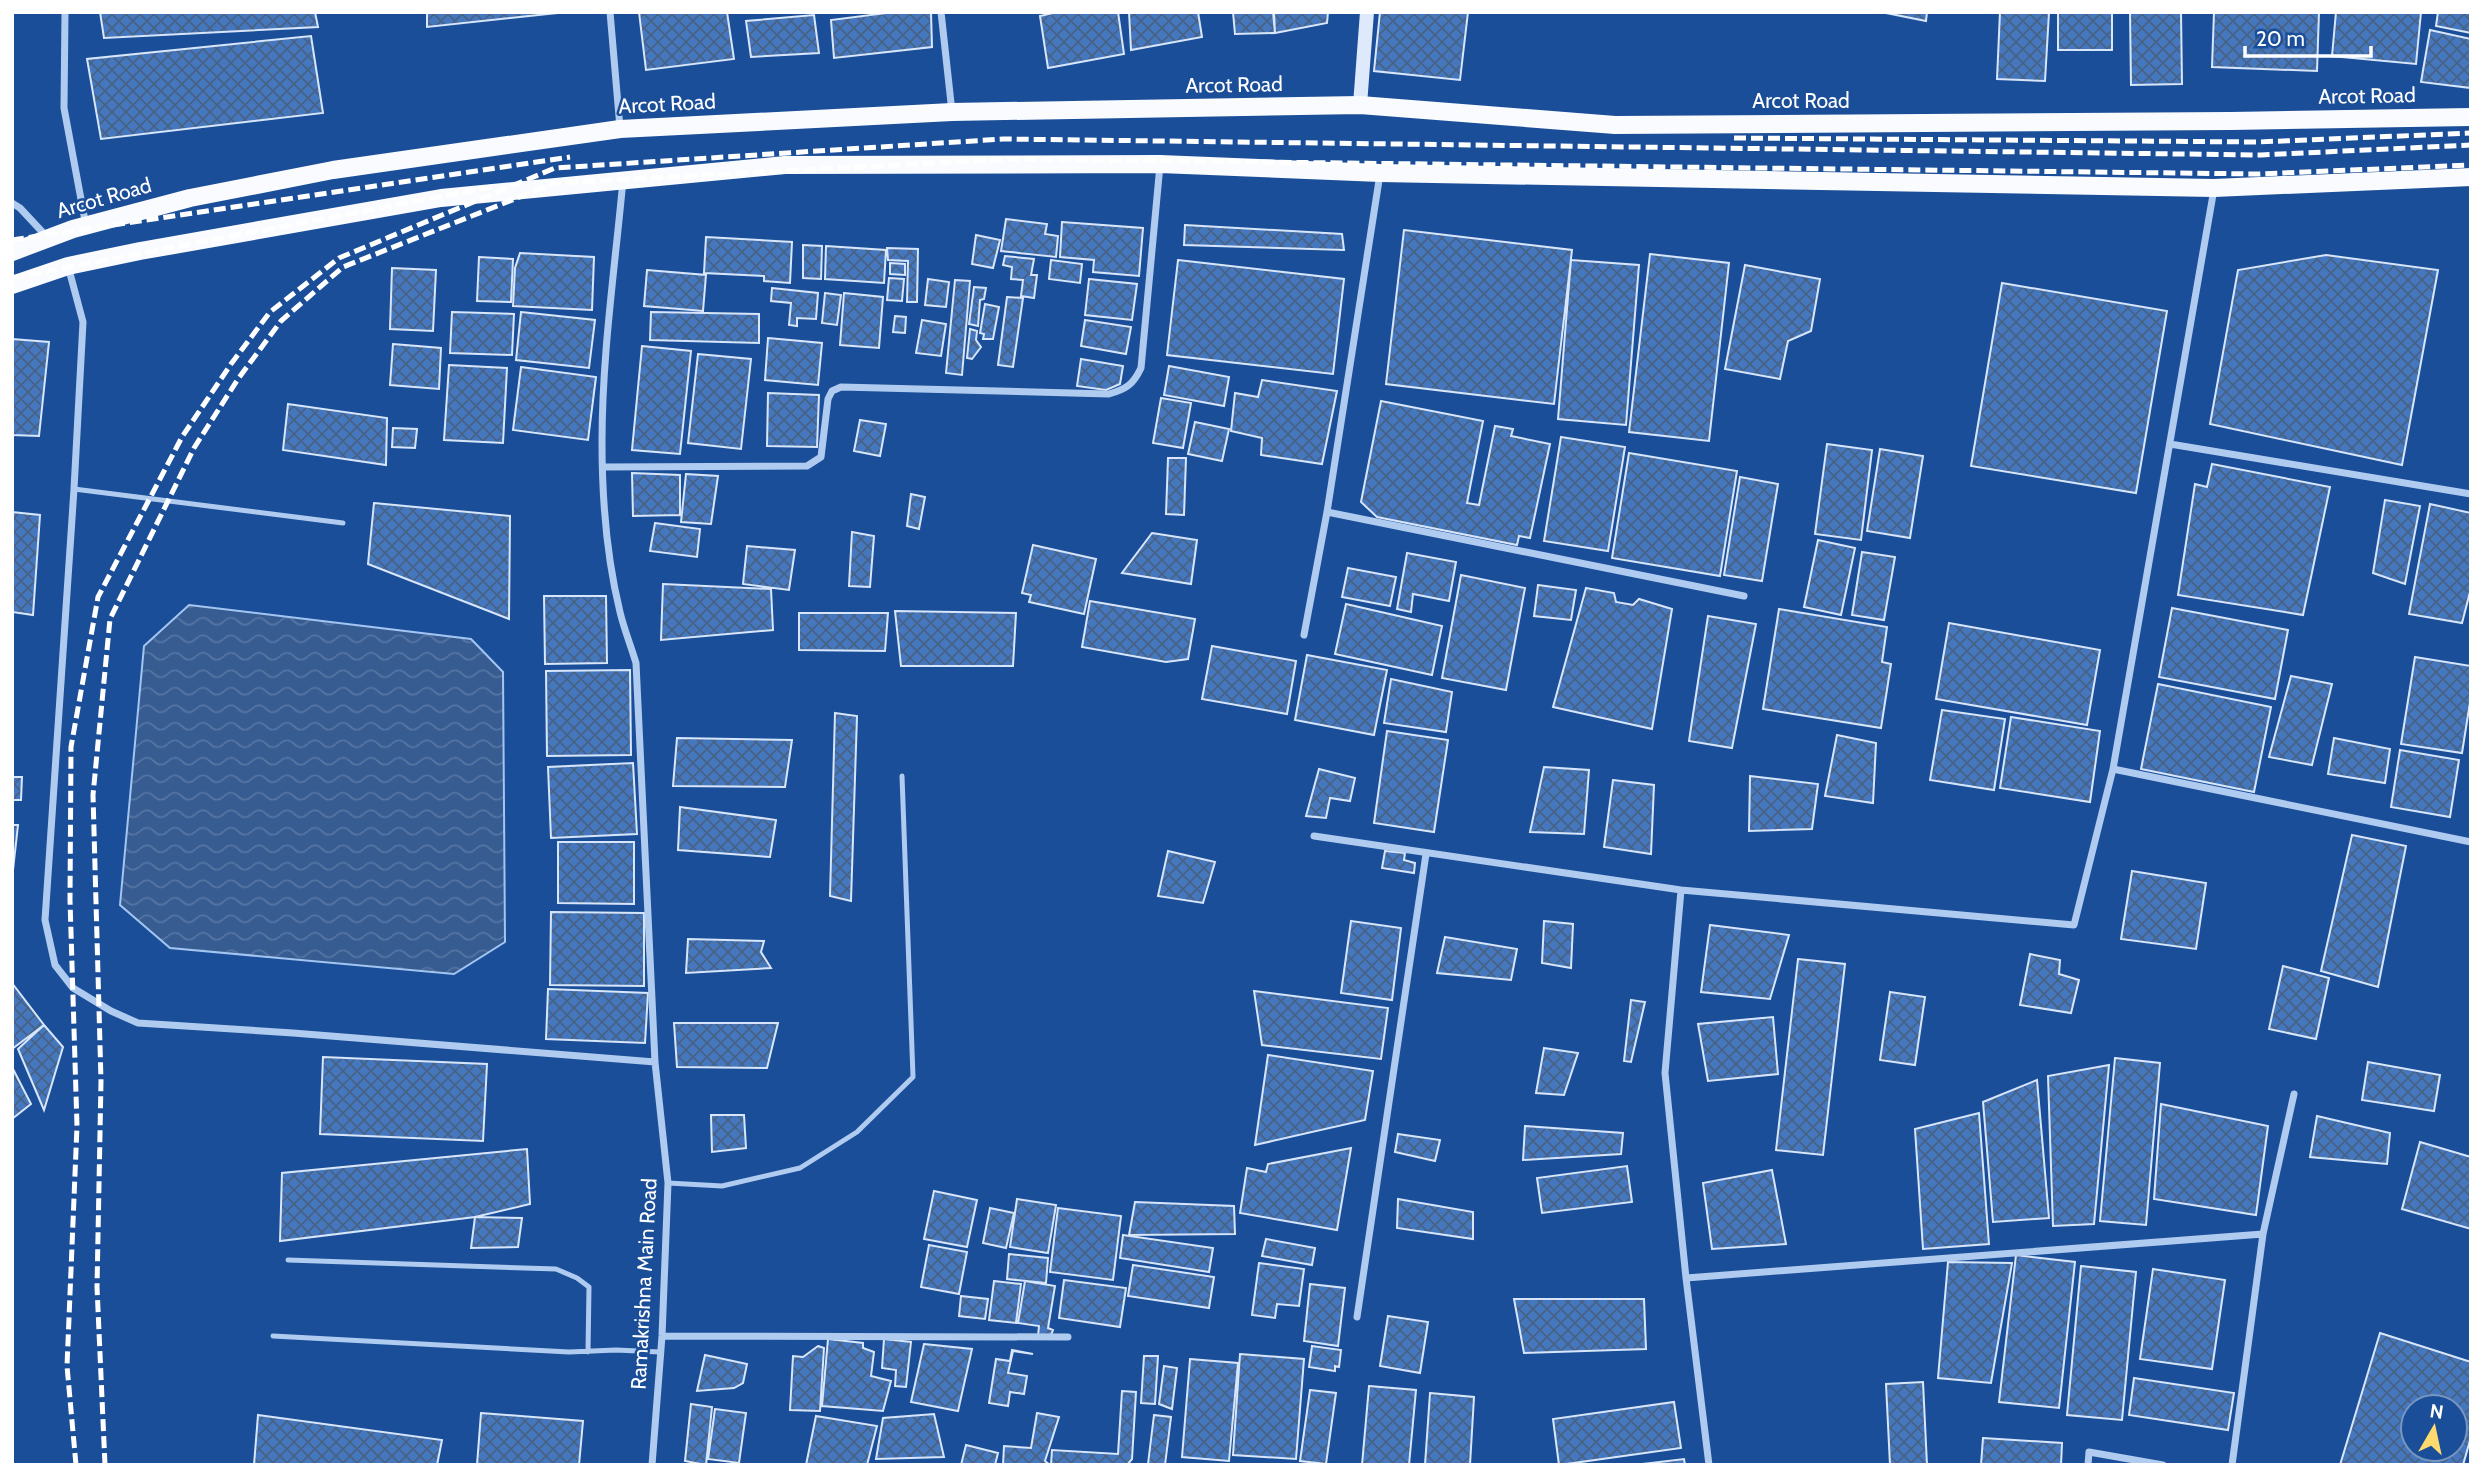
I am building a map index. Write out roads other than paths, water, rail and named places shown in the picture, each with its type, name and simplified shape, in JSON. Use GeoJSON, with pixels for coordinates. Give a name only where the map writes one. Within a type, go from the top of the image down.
{"type":"FeatureCollection","features":[{"type":"Feature","properties":{"kind":"main road","name":"Arcot Road"},"geometry":{"type":"LineString","coordinates":[[12,252],[86,226],[190,198],[333,170],[620,129],[952,112],[1360,105],[1615,125],[2471,117]]}},
{"type":"Feature","properties":{"kind":"main road"},"geometry":{"type":"LineString","coordinates":[[12,285],[68,266],[140,251],[441,198],[785,165],[1160,164],[1380,173],[2214,188],[2471,177]]}},
{"type":"Feature","properties":{"kind":"street"},"geometry":{"type":"LineString","coordinates":[[65,12],[64,108],[86,226]]}},
{"type":"Feature","properties":{"kind":"street"},"geometry":{"type":"LineString","coordinates":[[610,12],[620,129]]}},
{"type":"Feature","properties":{"kind":"street"},"geometry":{"type":"LineString","coordinates":[[942,12],[952,112]]}},
{"type":"Feature","properties":{"kind":"street"},"geometry":{"type":"LineString","coordinates":[[1360,105],[1367,12]]}},
{"type":"Feature","properties":{"kind":"street"},"geometry":{"type":"LineString","coordinates":[[603,467],[807,466],[821,457],[828,399],[832,391],[841,387],[1109,394],[1126,389],[1135,382],[1141,368],[1160,164]]}},
{"type":"Feature","properties":{"kind":"street"},"geometry":{"type":"LineString","coordinates":[[1304,635],[1380,173]]}},
{"type":"Feature","properties":{"kind":"street","name":"Ramakrishna Main Road"},"geometry":{"type":"LineString","coordinates":[[623,180],[606,363],[602,441],[611,554],[620,611],[636,663],[655,1062],[668,1183],[662,1336],[652,1465]]}},
{"type":"Feature","properties":{"kind":"street"},"geometry":{"type":"LineString","coordinates":[[1314,836],[1681,890],[2074,925],[2113,769],[2214,188]]}},
{"type":"Feature","properties":{"kind":"street"},"geometry":{"type":"LineString","coordinates":[[12,203],[48,238]]}},
{"type":"Feature","properties":{"kind":"street"},"geometry":{"type":"LineString","coordinates":[[68,266],[83,322],[45,920],[55,965],[73,988],[111,1011],[138,1023],[655,1062]]}},
{"type":"Feature","properties":{"kind":"street"},"geometry":{"type":"LineString","coordinates":[[2170,444],[2471,494]]}},
{"type":"Feature","properties":{"kind":"street"},"geometry":{"type":"LineString","coordinates":[[1326,512],[1744,596]]}},
{"type":"Feature","properties":{"kind":"street"},"geometry":{"type":"LineString","coordinates":[[2113,769],[2471,842]]}},
{"type":"Feature","properties":{"kind":"street"},"geometry":{"type":"LineString","coordinates":[[1357,1317],[1426,854]]}},
{"type":"Feature","properties":{"kind":"street"},"geometry":{"type":"LineString","coordinates":[[1681,890],[1665,1073],[1709,1465]]}},
{"type":"Feature","properties":{"kind":"street"},"geometry":{"type":"LineString","coordinates":[[2232,1465],[2263,1234],[2294,1094]]}},
{"type":"Feature","properties":{"kind":"street"},"geometry":{"type":"LineString","coordinates":[[1686,1278],[2263,1234]]}},
{"type":"Feature","properties":{"kind":"street"},"geometry":{"type":"LineString","coordinates":[[662,1336],[1068,1337]]}},
{"type":"Feature","properties":{"kind":"street"},"geometry":{"type":"LineString","coordinates":[[2088,1465],[2089,1452],[2163,1465]]}},
{"type":"Feature","properties":{"kind":"lane"},"geometry":{"type":"LineString","coordinates":[[74,489],[343,523]]}},
{"type":"Feature","properties":{"kind":"lane"},"geometry":{"type":"LineString","coordinates":[[668,1183],[722,1186],[800,1168],[857,1132],[913,1077],[902,776]]}},
{"type":"Feature","properties":{"kind":"lane"},"geometry":{"type":"LineString","coordinates":[[288,1260],[555,1269],[577,1278],[589,1287],[588,1352]]}},
{"type":"Feature","properties":{"kind":"lane"},"geometry":{"type":"LineString","coordinates":[[273,1336],[588,1352],[660,1352]]}},
{"type":"Feature","properties":{"kind":"water"},"geometry":{"type":"Polygon","coordinates":[[[189,605],[471,639],[503,672],[505,942],[454,974],[170,948],[120,905],[144,646],[189,605]]]}},
{"type":"Feature","properties":{"kind":"railway"},"geometry":{"type":"LineString","coordinates":[[1734,138],[2258,142],[2471,133]]}},
{"type":"Feature","properties":{"kind":"railway"},"geometry":{"type":"LineString","coordinates":[[76,1465],[67,1366],[77,1126],[70,900],[71,747],[98,597],[182,437],[231,364],[270,312],[339,258],[555,168],[1003,139],[2261,155],[2471,145]]}},
{"type":"Feature","properties":{"kind":"railway"},"geometry":{"type":"LineString","coordinates":[[12,240],[570,157]]}},
{"type":"Feature","properties":{"kind":"railway"},"geometry":{"type":"LineString","coordinates":[[105,1465],[97,1287],[101,1081],[93,795],[110,619],[194,448],[238,379],[281,321],[343,267],[555,183],[1010,159],[2258,174],[2471,165]]}},
{"type":"Feature","properties":{"kind":"railway"},"geometry":{"type":"LineString","coordinates":[[12,278],[496,186]]}}]}
